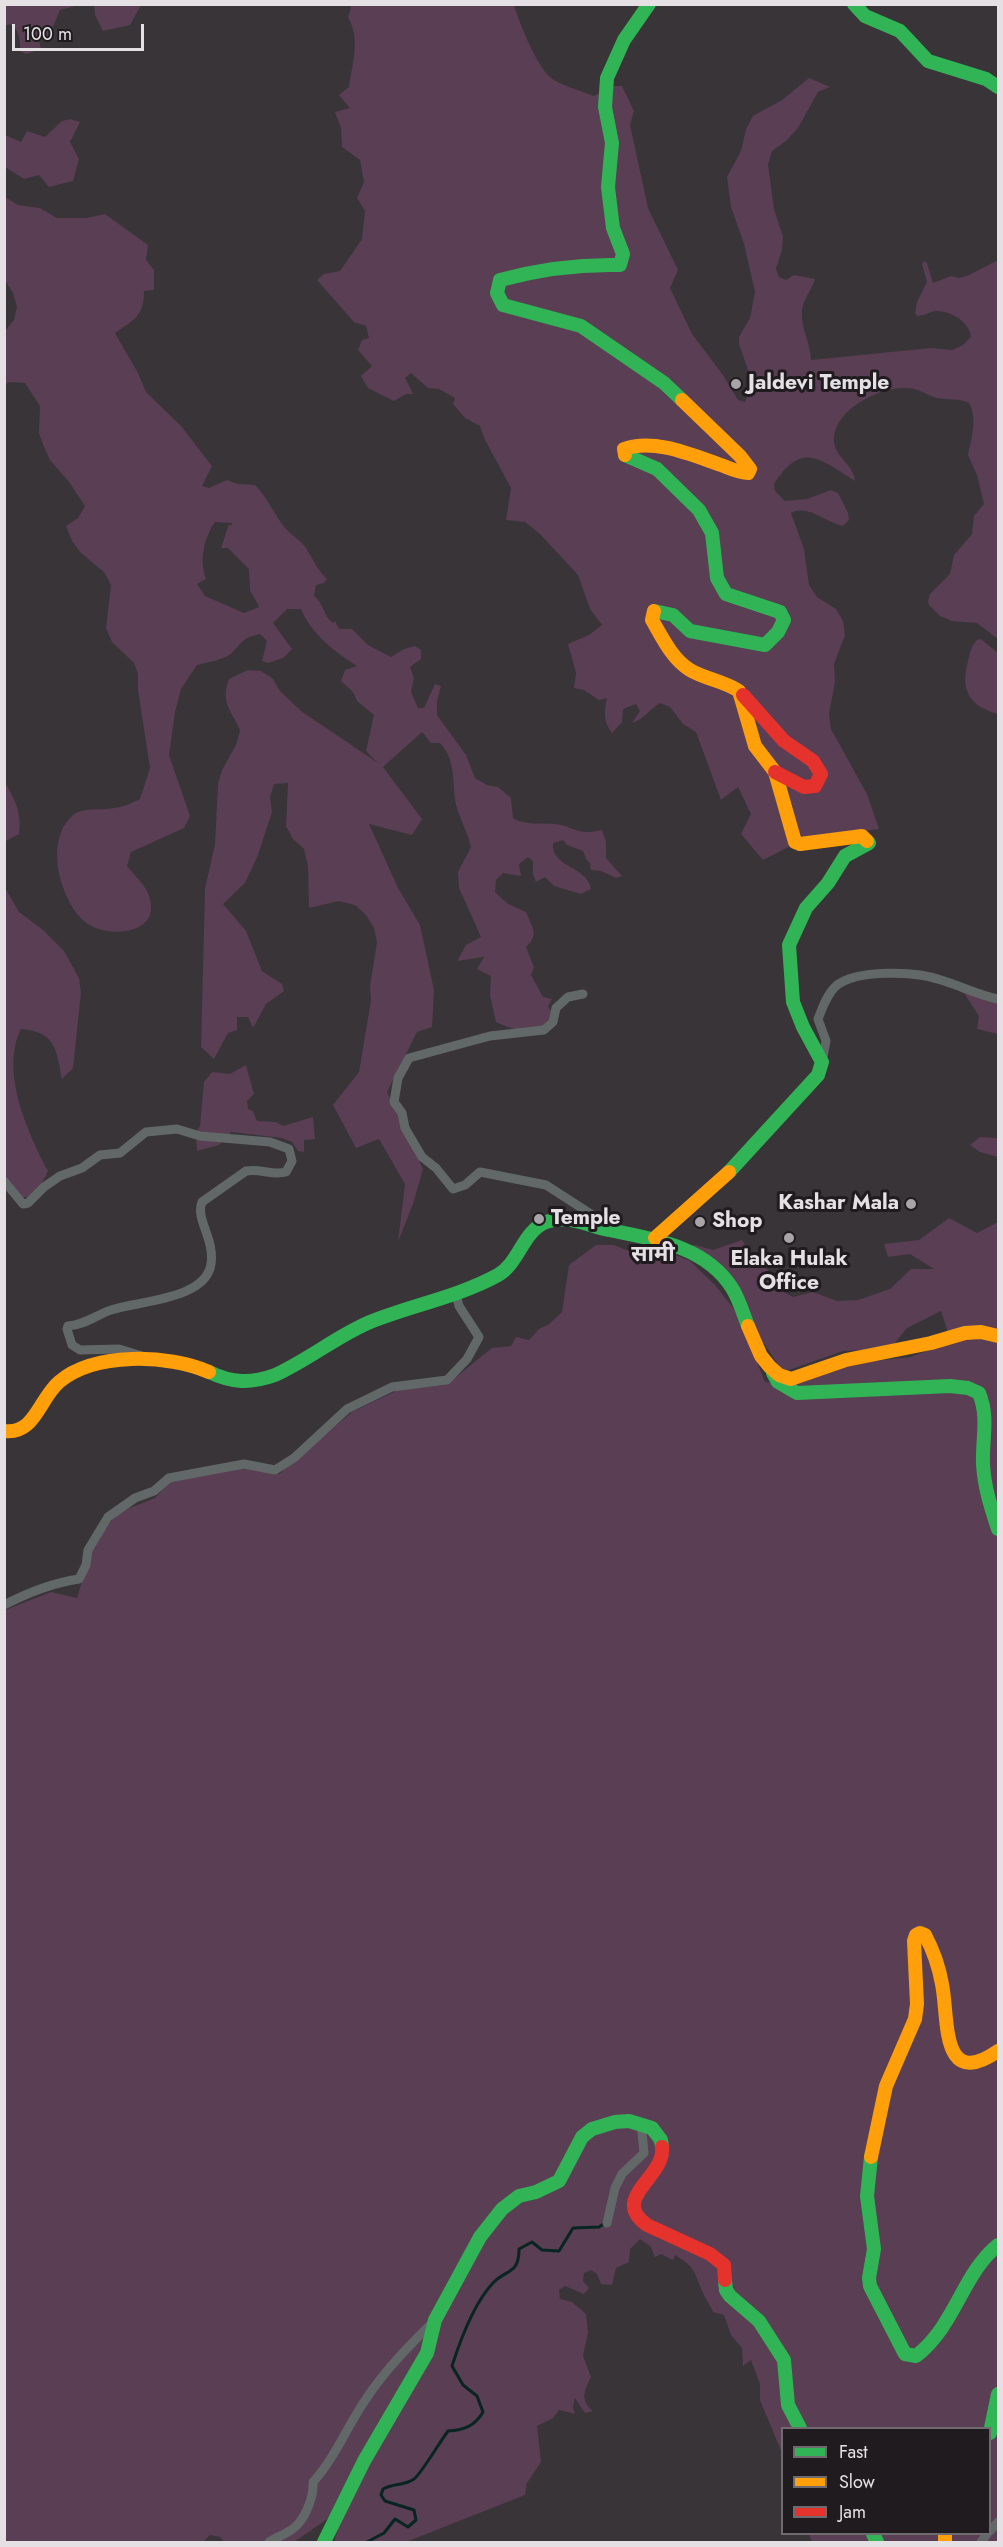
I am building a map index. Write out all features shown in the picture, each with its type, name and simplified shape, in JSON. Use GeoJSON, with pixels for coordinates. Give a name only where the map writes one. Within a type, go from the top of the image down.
{"type":"FeatureCollection","features":[{"type":"Feature","properties":{"kind":"main road"},"geometry":{"type":"LineString","coordinates":[[649,4],[624,40],[607,78],[605,107],[612,143],[608,188],[613,228],[623,260],[620,265],[583,264],[536,270],[500,280],[496,298],[503,305],[581,327],[623,354],[664,383],[740,456],[750,469],[748,473],[743,473],[698,457],[638,443],[624,449],[625,455],[657,469],[671,485],[684,492],[699,510],[712,533],[717,578],[726,594],[780,612],[784,620],[778,632],[765,645],[690,631],[673,615],[665,612],[654,611],[652,620],[673,654],[681,662],[690,670],[727,682],[739,691],[784,741],[813,761],[821,774],[815,786],[804,787],[775,772]]}},
{"type":"Feature","properties":{"kind":"main road"},"geometry":{"type":"LineString","coordinates":[[854,4],[865,16],[891,25],[900,31],[923,57],[933,64],[986,79],[999,87]]}},
{"type":"Feature","properties":{"kind":"main road"},"geometry":{"type":"LineString","coordinates":[[655,1238],[744,1155],[818,1075],[822,1062],[803,1027],[793,1002],[789,945],[806,908],[828,883],[845,856],[868,843],[862,836],[800,844],[795,842],[775,772],[755,746],[739,691]]}},
{"type":"Feature","properties":{"kind":"main road"},"geometry":{"type":"LineString","coordinates":[[4,1431],[12,1433],[23,1431],[57,1384],[81,1369],[102,1363],[178,1361],[231,1382],[246,1383],[262,1379],[328,1347],[365,1324],[403,1308],[456,1294],[509,1267],[518,1257],[532,1231],[544,1222],[571,1221],[620,1233],[655,1238],[700,1257],[723,1278],[733,1291],[764,1362],[771,1369],[778,1383],[797,1393],[950,1386],[979,1392],[986,1416],[983,1462],[988,1495],[999,1529]]}},
{"type":"Feature","properties":{"kind":"main road"},"geometry":{"type":"LineString","coordinates":[[771,1369],[792,1379],[838,1362],[938,1342],[971,1332],[987,1332],[999,1336]]}},
{"type":"Feature","properties":{"kind":"main road"},"geometry":{"type":"LineString","coordinates":[[999,2051],[982,2062],[971,2064],[959,2059],[948,2035],[942,1987],[931,1947],[925,1935],[920,1933],[916,1935],[914,1941],[917,2004],[915,2019],[886,2086],[870,2160],[867,2196],[874,2239],[870,2286],[904,2354],[916,2355],[934,2340],[957,2309],[989,2252],[999,2245]]}},
{"type":"Feature","properties":{"kind":"main road"},"geometry":{"type":"LineString","coordinates":[[324,2542],[364,2461],[427,2353],[435,2320],[480,2237],[502,2209],[519,2196],[536,2192],[559,2181],[582,2137],[592,2129],[615,2122],[641,2123],[652,2128],[661,2140],[663,2156],[660,2164],[635,2195],[634,2205],[637,2214],[640,2220],[647,2225],[710,2254],[724,2265],[726,2290],[759,2321],[780,2351],[784,2360],[788,2405],[799,2427]]}},
{"type":"Feature","properties":{"kind":"main road"},"geometry":{"type":"LineString","coordinates":[[991,2429],[999,2394]]}},
{"type":"Feature","properties":{"kind":"street"},"geometry":{"type":"LineString","coordinates":[[822,1062],[826,1041],[818,1019],[836,986],[861,975],[906,974],[940,979],[975,994],[999,999]]}},
{"type":"Feature","properties":{"kind":"street"},"geometry":{"type":"LineString","coordinates":[[583,994],[568,997],[556,1008],[553,1022],[544,1030],[490,1035],[410,1058],[398,1078],[394,1102],[402,1113],[405,1128],[422,1157],[436,1168],[453,1189],[465,1185],[480,1172],[546,1185],[620,1233]]}},
{"type":"Feature","properties":{"kind":"street"},"geometry":{"type":"LineString","coordinates":[[4,1181],[23,1204],[28,1203],[44,1186],[60,1176],[82,1168],[100,1155],[120,1153],[146,1132],[177,1129],[200,1136],[253,1139],[278,1144],[289,1149],[292,1161],[286,1172],[272,1174],[255,1170],[246,1171],[202,1202],[200,1214],[211,1240],[212,1254],[210,1270],[201,1281],[176,1297],[109,1310],[86,1323],[68,1326],[66,1329],[72,1345],[80,1350],[119,1349],[150,1360]]}},
{"type":"Feature","properties":{"kind":"street"},"geometry":{"type":"LineString","coordinates":[[4,1605],[55,1583],[79,1579],[86,1564],[88,1550],[108,1517],[135,1498],[154,1491],[169,1478],[244,1464],[275,1470],[294,1458],[347,1409],[392,1387],[447,1380],[467,1359],[478,1337],[459,1306],[456,1294]]}},
{"type":"Feature","properties":{"kind":"street"},"geometry":{"type":"LineString","coordinates":[[607,2223],[622,2174],[644,2153],[641,2123]]}},
{"type":"Feature","properties":{"kind":"street"},"geometry":{"type":"LineString","coordinates":[[269,2542],[298,2525],[314,2490],[313,2482],[338,2449],[365,2399],[394,2362],[435,2320]]}},
{"type":"Feature","properties":{"kind":"shaded area"},"geometry":{"type":"Polygon","coordinates":[[[5,4],[79,5],[60,10],[49,36],[39,41],[41,49],[26,54],[20,51],[16,29],[10,24],[5,26],[5,4]]]}},
{"type":"Feature","properties":{"kind":"shaded area"},"geometry":{"type":"Polygon","coordinates":[[[94,4],[141,5],[130,25],[103,31],[95,15],[94,4]]]}},
{"type":"Feature","properties":{"kind":"shaded area"},"geometry":{"type":"Polygon","coordinates":[[[349,5],[514,5],[536,57],[554,80],[594,96],[614,86],[622,86],[634,111],[630,125],[648,208],[678,270],[670,288],[692,334],[723,375],[738,400],[745,402],[750,389],[749,373],[739,344],[739,337],[750,318],[755,292],[744,244],[731,207],[727,177],[741,151],[746,129],[753,116],[782,100],[809,78],[830,87],[818,92],[798,128],[772,151],[768,165],[774,209],[783,237],[782,250],[776,269],[779,277],[786,280],[794,275],[815,279],[802,313],[811,360],[931,348],[952,350],[963,345],[971,337],[967,326],[958,318],[941,311],[920,316],[915,313],[917,302],[927,282],[922,264],[924,261],[927,263],[933,283],[951,276],[959,278],[969,275],[998,260],[998,639],[977,623],[952,621],[940,616],[928,601],[930,594],[950,574],[954,555],[972,534],[974,516],[984,504],[977,475],[968,455],[973,422],[969,403],[937,398],[910,388],[895,389],[871,396],[849,410],[841,419],[836,430],[835,447],[854,475],[855,481],[821,461],[803,458],[784,470],[774,484],[775,491],[785,501],[807,499],[831,490],[838,493],[848,513],[849,520],[843,526],[810,512],[791,513],[804,549],[809,585],[817,597],[836,609],[843,621],[845,635],[834,664],[835,682],[829,714],[831,729],[867,794],[879,829],[804,839],[763,860],[741,834],[751,814],[738,787],[721,800],[696,732],[683,724],[670,707],[660,703],[632,723],[640,711],[636,704],[623,709],[622,722],[612,733],[605,716],[607,698],[599,700],[584,690],[574,688],[576,673],[568,644],[589,635],[602,625],[590,609],[578,575],[540,534],[525,522],[506,520],[511,488],[480,426],[465,418],[453,404],[455,398],[439,389],[428,388],[411,373],[405,378],[413,394],[406,394],[394,401],[368,388],[361,376],[372,366],[358,350],[362,340],[369,338],[366,326],[354,322],[317,280],[324,274],[340,271],[362,239],[365,211],[357,198],[364,182],[360,160],[342,147],[341,128],[335,112],[350,108],[339,95],[349,87],[355,43],[348,17],[351,7],[349,5]]]}},
{"type":"Feature","properties":{"kind":"shaded area"},"geometry":{"type":"Polygon","coordinates":[[[70,119],[80,122],[70,142],[79,159],[73,181],[49,187],[39,175],[24,179],[5,167],[5,135],[21,142],[27,131],[45,137],[62,121],[70,119]]]}},
{"type":"Feature","properties":{"kind":"shaded area"},"geometry":{"type":"Polygon","coordinates":[[[5,197],[18,205],[40,208],[57,218],[87,218],[105,214],[148,245],[146,260],[154,270],[154,290],[144,291],[140,312],[115,333],[146,392],[181,426],[212,466],[202,486],[209,488],[227,480],[238,484],[255,485],[285,528],[304,545],[318,569],[327,579],[324,583],[316,585],[314,596],[320,602],[327,617],[333,623],[335,621],[339,629],[352,629],[368,645],[391,657],[404,649],[415,646],[421,650],[421,659],[410,667],[414,678],[411,692],[418,708],[424,708],[435,684],[441,686],[437,701],[437,715],[466,755],[475,778],[487,785],[498,787],[511,798],[513,818],[516,820],[562,825],[581,832],[602,830],[606,842],[606,858],[622,876],[616,878],[601,871],[591,870],[583,851],[567,845],[563,840],[553,843],[558,858],[584,876],[591,889],[581,894],[554,886],[545,877],[536,882],[533,874],[533,861],[528,857],[519,864],[521,876],[503,873],[496,880],[495,892],[508,904],[526,912],[534,931],[533,938],[526,947],[534,967],[531,975],[543,997],[552,999],[548,1006],[551,1011],[548,1024],[541,1027],[522,1030],[496,1022],[490,995],[491,976],[477,969],[484,957],[457,961],[466,945],[481,937],[459,888],[458,872],[471,847],[456,803],[450,759],[440,743],[431,743],[422,732],[383,767],[422,819],[412,835],[369,824],[398,888],[420,925],[434,990],[432,1027],[417,1032],[387,1092],[423,1169],[413,1204],[398,1242],[405,1184],[379,1139],[356,1148],[333,1105],[359,1072],[371,1000],[370,986],[377,942],[374,928],[366,915],[355,905],[339,901],[309,908],[308,866],[304,849],[293,839],[286,826],[288,783],[274,784],[270,797],[272,812],[258,855],[245,883],[223,904],[246,931],[262,971],[282,984],[284,991],[266,1004],[253,1028],[248,1017],[237,1017],[237,1030],[228,1033],[214,1059],[201,1047],[205,889],[215,844],[218,784],[222,770],[236,745],[240,730],[226,700],[229,679],[248,670],[261,671],[273,679],[280,691],[301,711],[378,763],[366,751],[374,715],[357,701],[353,692],[341,681],[345,670],[357,666],[317,634],[301,609],[287,609],[273,623],[292,649],[283,658],[268,663],[262,661],[267,641],[260,634],[244,640],[226,657],[197,665],[181,689],[169,755],[190,816],[184,828],[131,852],[127,866],[144,885],[150,899],[151,911],[147,921],[128,931],[116,932],[93,927],[79,916],[67,897],[58,868],[57,854],[63,828],[71,817],[80,811],[109,809],[128,805],[140,799],[150,768],[138,690],[138,674],[134,663],[112,642],[106,628],[111,585],[104,572],[81,553],[72,541],[66,526],[78,518],[85,506],[50,460],[39,433],[40,406],[25,383],[9,382],[5,385],[5,331],[14,320],[17,307],[13,293],[5,280],[5,197]],[[215,522],[211,528],[205,542],[203,557],[206,579],[197,584],[205,596],[244,613],[259,607],[250,590],[249,569],[228,548],[221,548],[229,524],[230,526],[233,523],[215,522]]]}},
{"type":"Feature","properties":{"kind":"shaded area"},"geometry":{"type":"Polygon","coordinates":[[[981,639],[998,653],[998,714],[980,706],[969,695],[966,688],[966,671],[970,652],[975,642],[981,639]]]}},
{"type":"Feature","properties":{"kind":"shaded area"},"geometry":{"type":"Polygon","coordinates":[[[4,781],[17,806],[20,826],[19,834],[4,842],[4,781]]]}},
{"type":"Feature","properties":{"kind":"shaded area"},"geometry":{"type":"Polygon","coordinates":[[[4,886],[19,912],[43,930],[64,951],[79,978],[81,993],[73,1068],[62,1079],[56,1051],[48,1038],[33,1031],[21,1029],[15,1046],[13,1063],[19,1101],[32,1138],[48,1171],[35,1192],[22,1198],[5,1180],[4,886]]]}},
{"type":"Feature","properties":{"kind":"shaded area"},"geometry":{"type":"Polygon","coordinates":[[[964,993],[998,1003],[998,1034],[977,1029],[979,1016],[964,993]]]}},
{"type":"Feature","properties":{"kind":"shaded area"},"geometry":{"type":"Polygon","coordinates":[[[246,1065],[254,1094],[247,1101],[248,1109],[253,1111],[257,1121],[276,1122],[283,1126],[313,1117],[315,1139],[304,1140],[304,1152],[298,1151],[292,1142],[282,1138],[231,1132],[219,1145],[197,1151],[196,1132],[200,1126],[204,1082],[212,1072],[230,1074],[246,1065]]]}},
{"type":"Feature","properties":{"kind":"shaded area"},"geometry":{"type":"Polygon","coordinates":[[[980,1137],[998,1138],[998,1157],[980,1152],[970,1145],[980,1137]]]}},
{"type":"Feature","properties":{"kind":"shaded area"},"geometry":{"type":"Polygon","coordinates":[[[949,1218],[977,1233],[998,1222],[998,2542],[812,2542],[809,2535],[991,2535],[991,2427],[781,2427],[781,2451],[760,2400],[760,2384],[751,2360],[743,2366],[742,2348],[731,2335],[724,2315],[713,2312],[695,2274],[687,2263],[675,2255],[673,2260],[661,2254],[655,2257],[651,2247],[640,2239],[630,2249],[629,2262],[616,2268],[612,2285],[601,2284],[597,2274],[591,2270],[584,2273],[583,2281],[589,2288],[584,2294],[565,2286],[559,2290],[560,2299],[572,2302],[586,2314],[588,2333],[583,2356],[591,2377],[584,2395],[586,2403],[593,2411],[585,2413],[575,2398],[573,2407],[575,2414],[559,2410],[553,2418],[537,2426],[541,2462],[527,2483],[525,2495],[406,2542],[334,2542],[342,2517],[336,2513],[294,2542],[224,2542],[220,2537],[210,2535],[203,2542],[5,2542],[5,1610],[51,1592],[77,1598],[92,1548],[117,1513],[155,1498],[170,1482],[240,1468],[279,1474],[352,1412],[398,1390],[446,1385],[492,1348],[511,1346],[516,1337],[529,1340],[539,1329],[549,1324],[562,1312],[569,1265],[596,1245],[614,1245],[626,1250],[643,1248],[690,1261],[715,1285],[738,1314],[765,1382],[780,1383],[856,1363],[910,1357],[951,1342],[941,1311],[907,1328],[894,1344],[843,1351],[789,1370],[781,1369],[761,1339],[751,1316],[686,1246],[695,1245],[713,1250],[742,1240],[753,1257],[769,1271],[775,1287],[793,1297],[813,1292],[837,1301],[858,1300],[890,1289],[911,1269],[934,1269],[910,1254],[888,1257],[884,1244],[919,1240],[949,1218]]]}},
{"type":"Feature","properties":{"kind":"waterway"},"geometry":{"type":"LineString","coordinates":[[367,2542],[384,2533],[395,2519],[408,2527],[416,2520],[414,2510],[385,2501],[381,2495],[383,2489],[414,2479],[448,2431],[469,2426],[483,2412],[477,2396],[463,2385],[452,2366],[469,2322],[486,2291],[514,2267],[517,2263],[519,2249],[532,2242],[542,2250],[559,2251],[573,2228],[599,2227],[605,2223]]}},
{"type":"Feature","properties":{"kind":"traffic: fast"},"geometry":{"type":"LineString","coordinates":[[649,4],[624,40],[607,78],[605,107],[612,143],[608,187],[613,228],[623,254],[620,265],[574,266],[515,276],[500,280],[497,293],[503,305],[581,326],[664,383],[682,400]]}},
{"type":"Feature","properties":{"kind":"traffic: fast"},"geometry":{"type":"LineString","coordinates":[[854,4],[865,16],[900,31],[928,61],[986,79],[998,87]]}},
{"type":"Feature","properties":{"kind":"traffic: fast"},"geometry":{"type":"LineString","coordinates":[[625,455],[657,469],[699,510],[712,533],[717,578],[726,594],[780,612],[784,620],[778,632],[765,645],[690,631],[673,615],[654,611]]}},
{"type":"Feature","properties":{"kind":"traffic: fast"},"geometry":{"type":"LineString","coordinates":[[729,1172],[818,1075],[822,1062],[803,1027],[793,1002],[789,945],[806,908],[828,883],[845,856],[869,843],[867,841]]}},
{"type":"Feature","properties":{"kind":"traffic: fast"},"geometry":{"type":"LineString","coordinates":[[209,1372],[241,1381],[275,1375],[370,1322],[451,1295],[498,1275],[511,1263],[538,1226],[561,1219],[657,1240],[707,1262],[732,1288],[748,1326]]}},
{"type":"Feature","properties":{"kind":"traffic: fast"},"geometry":{"type":"LineString","coordinates":[[773,1373],[778,1382],[797,1393],[950,1386],[968,1388],[979,1393],[984,1411],[985,1480],[998,1529]]}},
{"type":"Feature","properties":{"kind":"traffic: fast"},"geometry":{"type":"LineString","coordinates":[[324,2542],[364,2461],[427,2353],[435,2320],[480,2237],[502,2209],[519,2196],[536,2192],[559,2181],[582,2137],[592,2129],[615,2122],[629,2121],[652,2128],[661,2140],[662,2147]]}},
{"type":"Feature","properties":{"kind":"traffic: fast"},"geometry":{"type":"LineString","coordinates":[[871,2157],[867,2196],[874,2249],[869,2278],[870,2286],[905,2354],[916,2356],[930,2344],[941,2330],[976,2270],[998,2245]]}},
{"type":"Feature","properties":{"kind":"traffic: fast"},"geometry":{"type":"LineString","coordinates":[[725,2280],[726,2290],[730,2296],[759,2321],[784,2360],[788,2405],[799,2427]]}},
{"type":"Feature","properties":{"kind":"traffic: fast"},"geometry":{"type":"LineString","coordinates":[[991,2428],[998,2394]]}},
{"type":"Feature","properties":{"kind":"traffic: fast"},"geometry":{"type":"LineString","coordinates":[[874,2535],[877,2542]]}},
{"type":"Feature","properties":{"kind":"traffic: slow"},"geometry":{"type":"LineString","coordinates":[[625,455],[624,449],[648,445],[673,449],[748,473],[750,469],[740,456],[682,400]]}},
{"type":"Feature","properties":{"kind":"traffic: slow"},"geometry":{"type":"LineString","coordinates":[[654,611],[652,620],[678,660],[690,670],[739,691],[755,746],[775,772],[795,842],[800,844],[862,836],[867,841]]}},
{"type":"Feature","properties":{"kind":"traffic: slow"},"geometry":{"type":"LineString","coordinates":[[655,1238],[729,1172]]}},
{"type":"Feature","properties":{"kind":"traffic: slow"},"geometry":{"type":"LineString","coordinates":[[748,1326],[761,1356],[779,1375],[791,1379],[846,1360],[931,1343],[965,1333],[981,1332],[998,1336]]}},
{"type":"Feature","properties":{"kind":"traffic: slow"},"geometry":{"type":"LineString","coordinates":[[4,1431],[14,1431],[30,1422],[59,1382],[91,1365],[111,1361],[153,1359],[192,1366],[209,1372]]}},
{"type":"Feature","properties":{"kind":"traffic: slow"},"geometry":{"type":"LineString","coordinates":[[871,2157],[886,2086],[915,2019],[917,2004],[914,1941],[916,1935],[920,1933],[925,1935],[931,1947],[942,1984],[951,2046],[957,2057],[966,2062],[979,2061],[998,2051]]}},
{"type":"Feature","properties":{"kind":"traffic: slow"},"geometry":{"type":"LineString","coordinates":[[945,2535],[945,2542]]}},
{"type":"Feature","properties":{"kind":"traffic: jam"},"geometry":{"type":"LineString","coordinates":[[743,695],[784,741],[813,761],[821,774],[815,786],[804,787],[775,772]]}},
{"type":"Feature","properties":{"kind":"traffic: jam"},"geometry":{"type":"LineString","coordinates":[[662,2147],[661,2158],[656,2168],[636,2196],[634,2206],[637,2215],[647,2225],[710,2254],[724,2265],[725,2280]]}},
{"type":"Feature","properties":{"kind":"place","name":"Jaldevi Temple"},"geometry":{"type":"Point","coordinates":[736,384]}},
{"type":"Feature","properties":{"kind":"place","name":"Kashar Mala"},"geometry":{"type":"Point","coordinates":[911,1204]}},
{"type":"Feature","properties":{"kind":"place","name":"Temple"},"geometry":{"type":"Point","coordinates":[539,1219]}},
{"type":"Feature","properties":{"kind":"place","name":"Shop"},"geometry":{"type":"Point","coordinates":[700,1222]}},
{"type":"Feature","properties":{"kind":"place","name":"Elaka Hulak Office"},"geometry":{"type":"Point","coordinates":[789,1238]}},
{"type":"Feature","properties":{"kind":"district","name":"सामी"},"geometry":{"type":"Point","coordinates":[653,1256]}}]}
